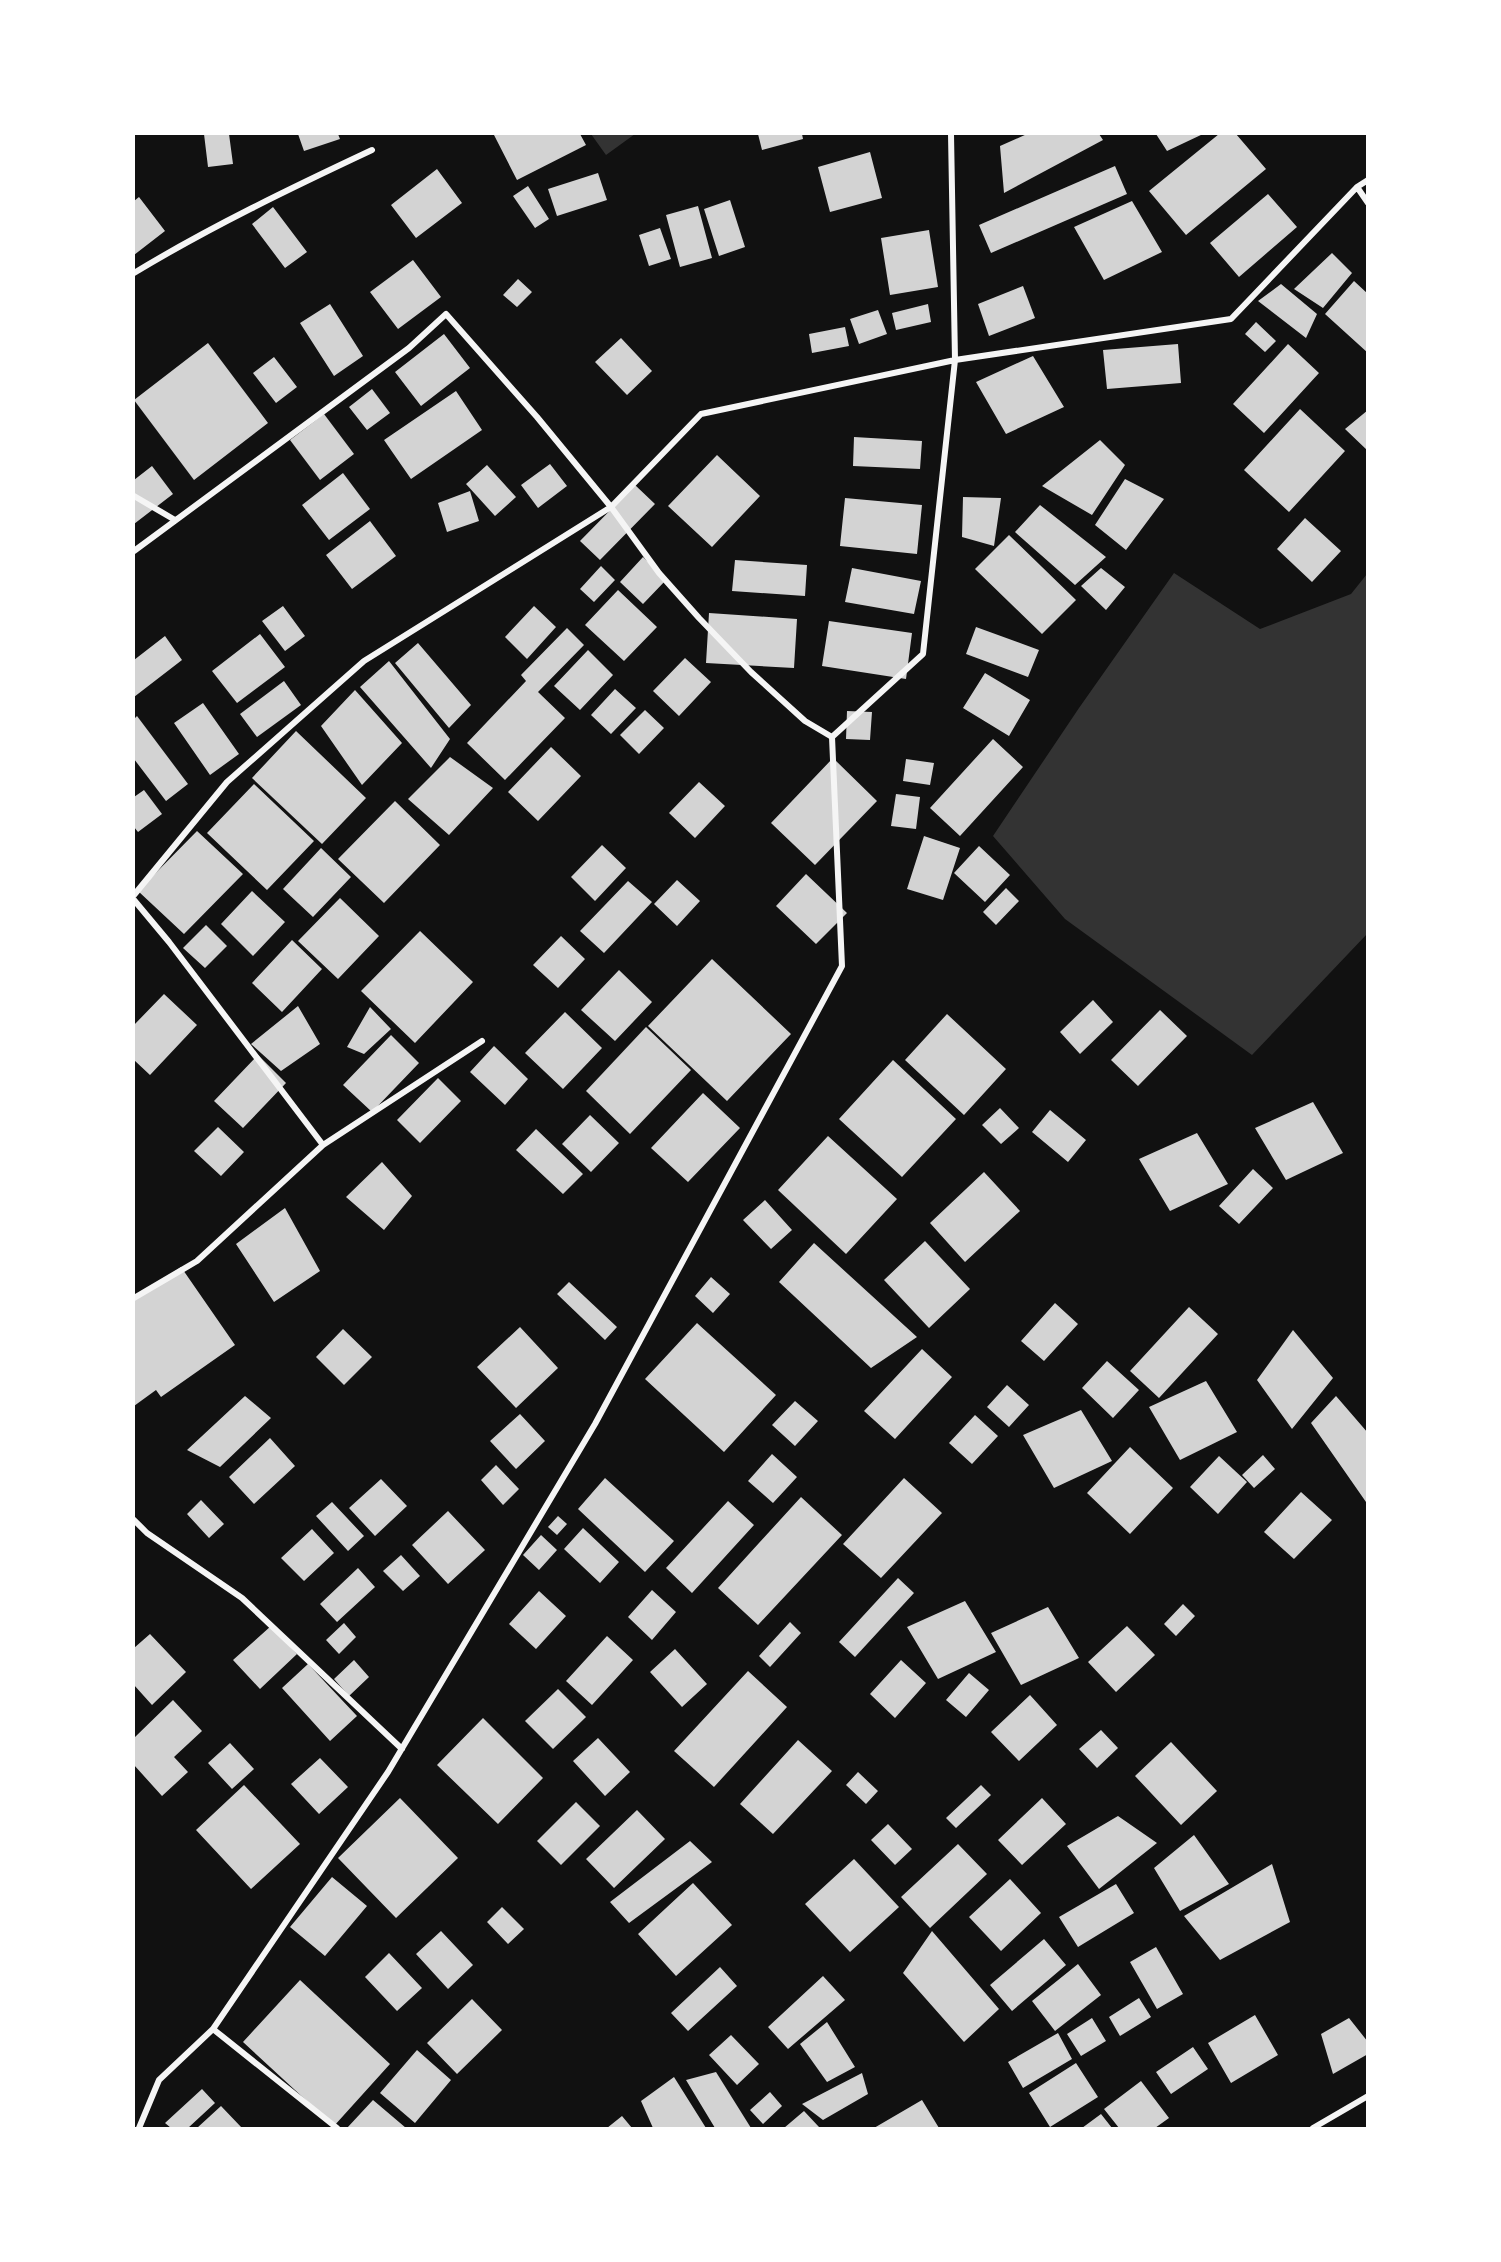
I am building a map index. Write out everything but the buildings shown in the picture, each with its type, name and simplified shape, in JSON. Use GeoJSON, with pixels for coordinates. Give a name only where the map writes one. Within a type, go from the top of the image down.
{"type":"FeatureCollection","features":[{"type":"Feature","properties":{"kind":"street"},"geometry":{"type":"LineString","coordinates":[[832,737],[923,654],[955,360],[951,134]]}},
{"type":"Feature","properties":{"kind":"street"},"geometry":{"type":"LineString","coordinates":[[134,273],[179,246],[272,197],[372,150]]}},
{"type":"Feature","properties":{"kind":"street"},"geometry":{"type":"LineString","coordinates":[[134,895],[227,782],[364,661],[611,507],[701,414],[955,360],[1231,319],[1357,187],[1368,180]]}},
{"type":"Feature","properties":{"kind":"street"},"geometry":{"type":"LineString","coordinates":[[1357,187],[1368,203]]}},
{"type":"Feature","properties":{"kind":"street"},"geometry":{"type":"LineString","coordinates":[[134,550],[409,348],[446,314],[537,417],[611,507],[659,573],[721,641],[805,722],[832,737]]}},
{"type":"Feature","properties":{"kind":"street"},"geometry":{"type":"LineString","coordinates":[[134,496],[175,520]]}},
{"type":"Feature","properties":{"kind":"street"},"geometry":{"type":"LineString","coordinates":[[139,2128],[159,2080],[213,2029],[402,1749],[595,1424],[842,966],[832,737]]}},
{"type":"Feature","properties":{"kind":"street"},"geometry":{"type":"LineString","coordinates":[[134,900],[169,942],[322,1145]]}},
{"type":"Feature","properties":{"kind":"street"},"geometry":{"type":"LineString","coordinates":[[134,1298],[197,1261],[322,1145],[483,1041]]}},
{"type":"Feature","properties":{"kind":"street"},"geometry":{"type":"LineString","coordinates":[[134,1520],[147,1533],[242,1598],[402,1749]]}},
{"type":"Feature","properties":{"kind":"street"},"geometry":{"type":"LineString","coordinates":[[213,2029],[337,2128]]}},
{"type":"Feature","properties":{"kind":"street"},"geometry":{"type":"LineString","coordinates":[[1313,2128],[1368,2096]]}},
{"type":"Feature","properties":{"kind":"shaded area"},"geometry":{"type":"Polygon","coordinates":[[[591,134],[635,134],[606,155],[591,134]]]}},
{"type":"Feature","properties":{"kind":"shaded area"},"geometry":{"type":"Polygon","coordinates":[[[1174,573],[1260,629],[1351,594],[1367,574],[1367,934],[1252,1055],[1065,919],[993,836],[1174,573]]]}}]}
